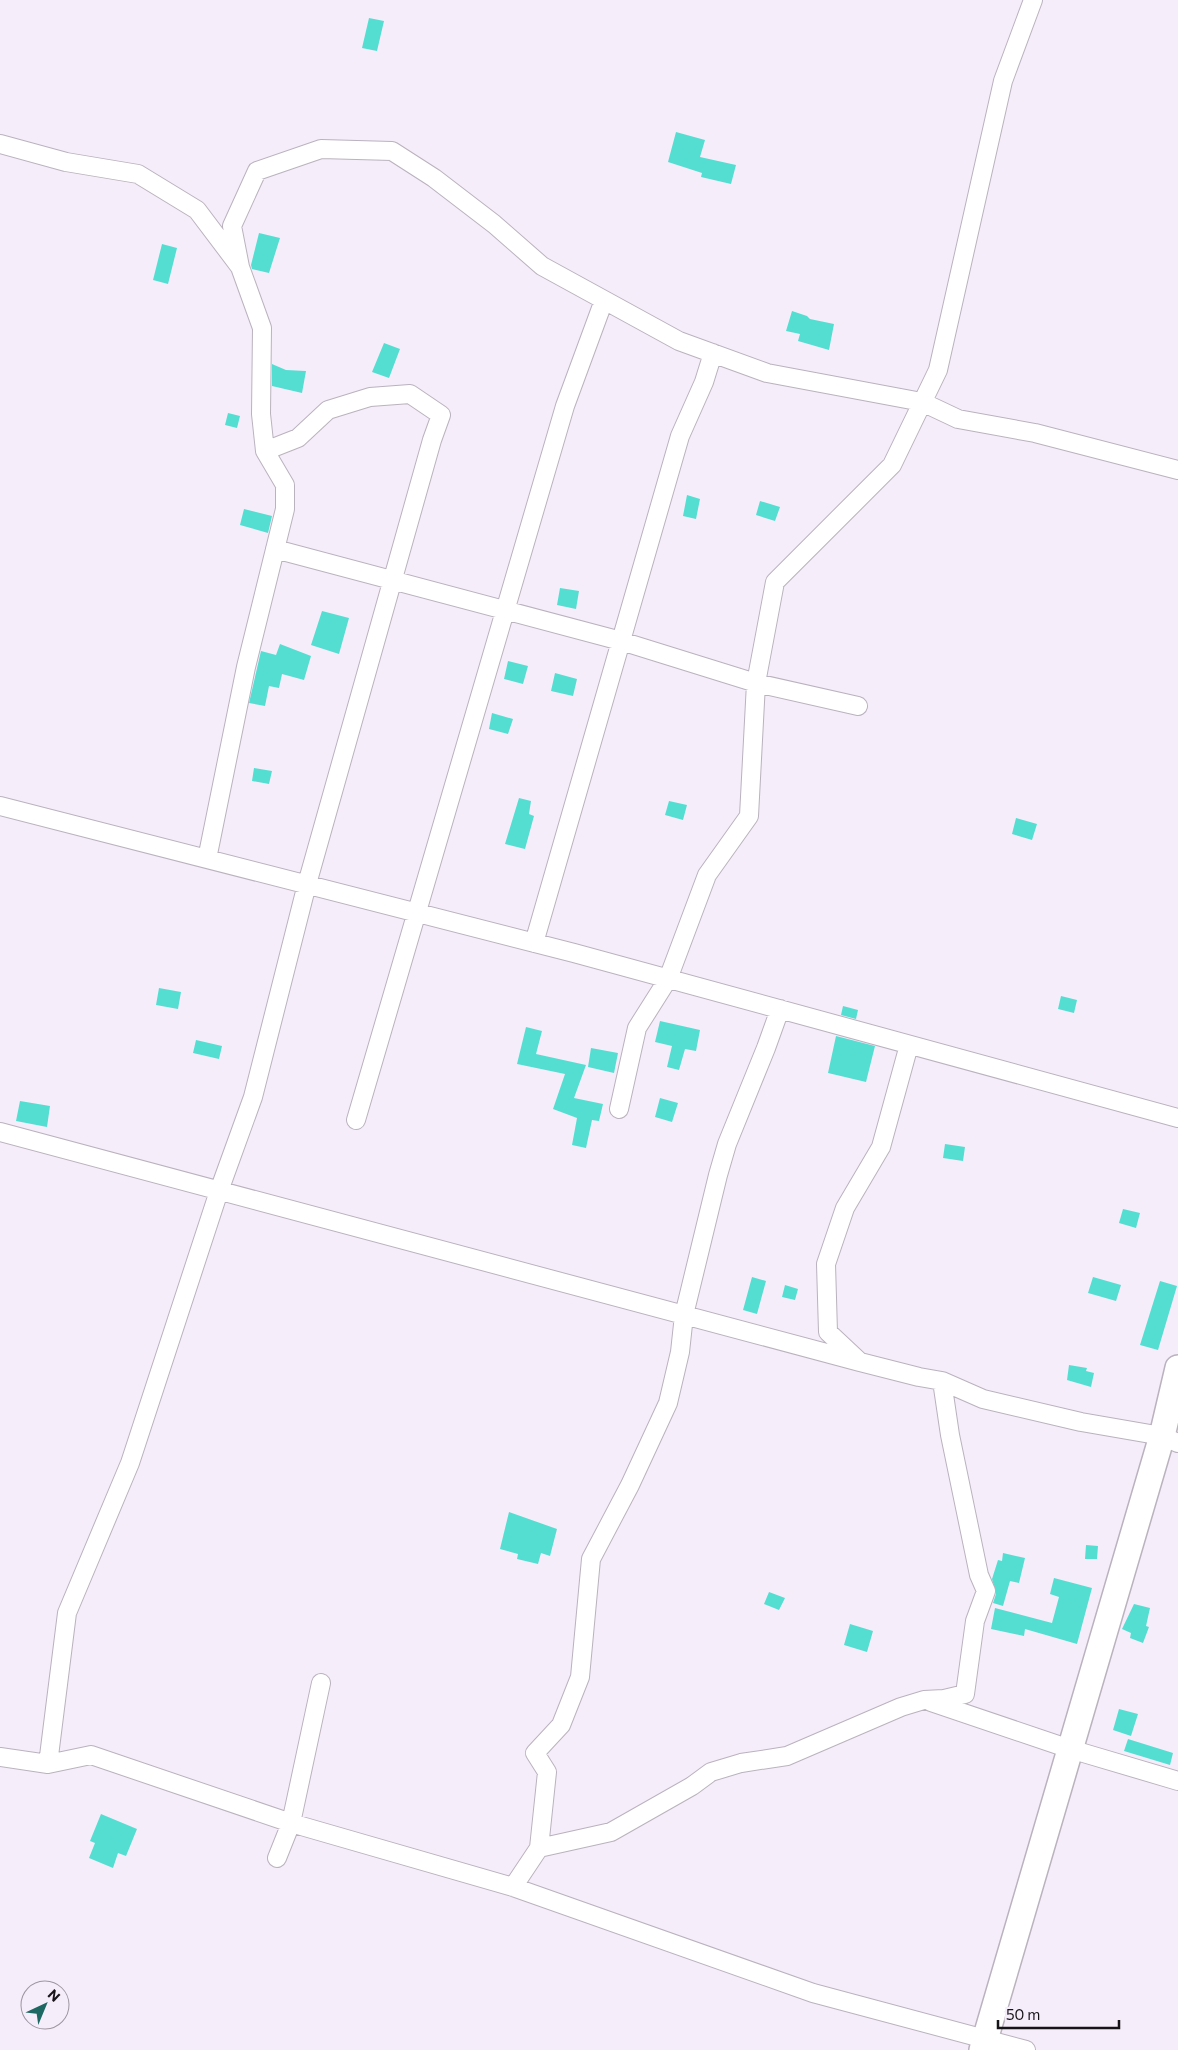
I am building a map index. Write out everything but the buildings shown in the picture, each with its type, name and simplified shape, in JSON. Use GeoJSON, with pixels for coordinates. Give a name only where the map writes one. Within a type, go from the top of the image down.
{"type":"FeatureCollection","features":[{"type":"Feature","properties":{"kind":"street"},"geometry":{"type":"LineString","coordinates":[[619,1109],[637,1028],[668,979],[706,875],[749,816],[756,683],[775,582],[892,465],[938,370],[1002,81],[1033,0]]}},
{"type":"Feature","properties":{"kind":"street"},"geometry":{"type":"LineString","coordinates":[[0,144],[66,162],[138,174],[198,210],[240,267]]}},
{"type":"Feature","properties":{"kind":"street"},"geometry":{"type":"LineString","coordinates":[[207,859],[246,667],[285,508],[285,485],[265,451],[261,414],[262,328],[240,267],[232,226],[257,171],[321,148],[392,152],[434,178],[494,224],[542,266],[679,341],[767,372],[922,402],[958,419],[1035,433],[1178,470]]}},
{"type":"Feature","properties":{"kind":"street"},"geometry":{"type":"LineString","coordinates":[[356,1120],[565,406],[604,300]]}},
{"type":"Feature","properties":{"kind":"street"},"geometry":{"type":"LineString","coordinates":[[534,943],[680,436],[704,382],[712,353]]}},
{"type":"Feature","properties":{"kind":"street"},"geometry":{"type":"LineString","coordinates":[[48,1764],[67,1613],[130,1463],[219,1190],[253,1097],[307,884],[432,440],[441,414],[410,394],[370,397],[328,410],[298,438],[265,451]]}},
{"type":"Feature","properties":{"kind":"street"},"geometry":{"type":"LineString","coordinates":[[275,549],[621,641],[756,683],[858,706]]}},
{"type":"Feature","properties":{"kind":"street"},"geometry":{"type":"LineString","coordinates":[[0,806],[534,943],[1178,1118]]}},
{"type":"Feature","properties":{"kind":"street"},"geometry":{"type":"LineString","coordinates":[[513,1887],[539,1848],[547,1772],[535,1753],[561,1726],[580,1677],[591,1559],[630,1485],[668,1403],[680,1352],[684,1315],[727,1144],[780,1009]]}},
{"type":"Feature","properties":{"kind":"street"},"geometry":{"type":"LineString","coordinates":[[860,1362],[828,1332],[826,1264],[846,1208],[881,1148],[908,1044]]}},
{"type":"Feature","properties":{"kind":"street"},"geometry":{"type":"LineString","coordinates":[[0,1132],[860,1362],[942,1381],[983,1399],[1080,1422],[1170,1439]]}},
{"type":"Feature","properties":{"kind":"street"},"geometry":{"type":"LineString","coordinates":[[983,2044],[1070,1749],[1170,1439],[1178,1368]]}},
{"type":"Feature","properties":{"kind":"street"},"geometry":{"type":"LineString","coordinates":[[539,1848],[611,1832],[692,1786],[711,1772],[741,1763],[787,1756],[901,1707],[924,1700],[944,1699],[965,1694],[975,1622],[986,1591],[979,1575],[950,1435],[942,1381]]}},
{"type":"Feature","properties":{"kind":"street"},"geometry":{"type":"LineString","coordinates":[[277,1858],[290,1823],[321,1683]]}},
{"type":"Feature","properties":{"kind":"street"},"geometry":{"type":"LineString","coordinates":[[924,1700],[1070,1749],[1178,1781]]}},
{"type":"Feature","properties":{"kind":"street"},"geometry":{"type":"LineString","coordinates":[[0,1757],[48,1764],[91,1755],[290,1823],[513,1887],[814,1993],[983,2044],[1026,2050]]}}]}
